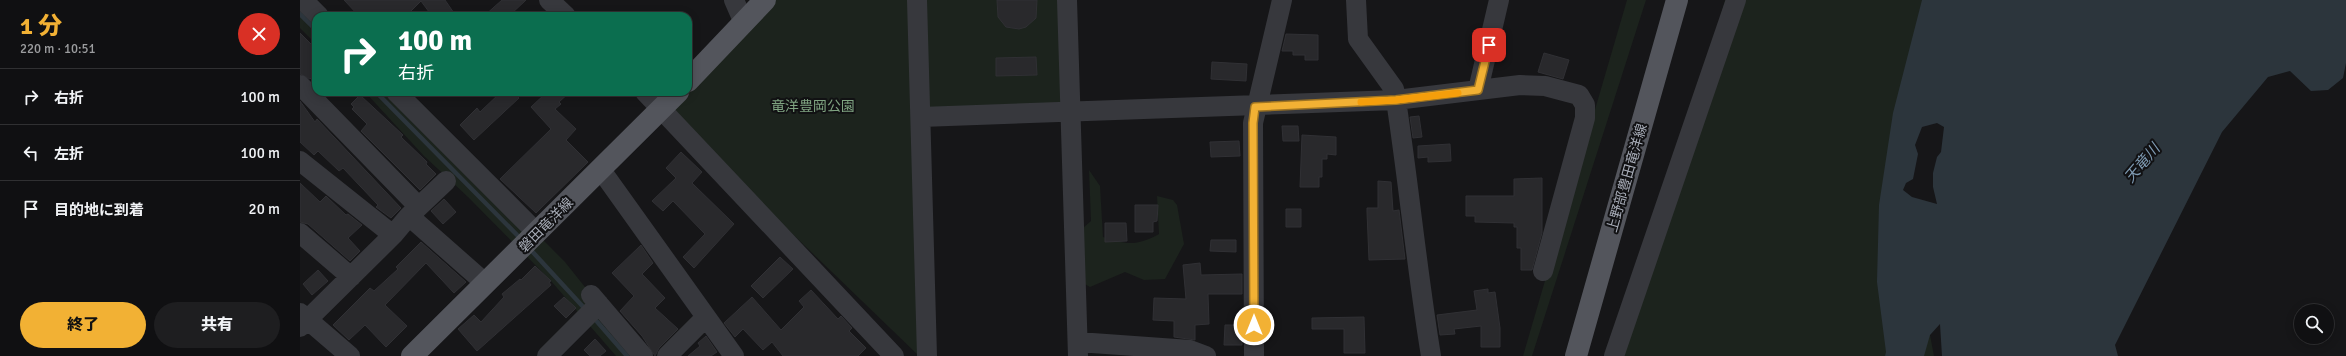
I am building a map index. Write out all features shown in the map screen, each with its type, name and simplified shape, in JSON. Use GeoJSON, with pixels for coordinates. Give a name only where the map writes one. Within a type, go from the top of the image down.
{"type":"FeatureCollection","features":[{"type":"Feature","properties":{"kind":"main road"},"geometry":{"type":"LineString","coordinates":[[692,77],[765,0]]}},
{"type":"Feature","properties":{"kind":"main road","name":"上野部豊田竜洋線"},"geometry":{"type":"LineString","coordinates":[[1576,356],[1677,0]]}},
{"type":"Feature","properties":{"kind":"main road","name":"磐田竜洋線"},"geometry":{"type":"LineString","coordinates":[[412,356],[674,96]]}},
{"type":"Feature","properties":{"kind":"street"},"geometry":{"type":"LineString","coordinates":[[303,0],[315,12]]}},
{"type":"Feature","properties":{"kind":"street"},"geometry":{"type":"LineString","coordinates":[[550,0],[562,12]]}},
{"type":"Feature","properties":{"kind":"street"},"geometry":{"type":"LineString","coordinates":[[734,0],[744,23]]}},
{"type":"Feature","properties":{"kind":"street"},"geometry":{"type":"LineString","coordinates":[[917,0],[927,356]]}},
{"type":"Feature","properties":{"kind":"street"},"geometry":{"type":"LineString","coordinates":[[1067,0],[1078,349],[1190,350],[1206,356]]}},
{"type":"Feature","properties":{"kind":"street"},"geometry":{"type":"LineString","coordinates":[[1254,356],[1253,123],[1255,107],[1282,0]]}},
{"type":"Feature","properties":{"kind":"street"},"geometry":{"type":"LineString","coordinates":[[1356,0],[1358,39],[1394,89],[1412,206],[1417,274],[1431,356]]}},
{"type":"Feature","properties":{"kind":"street"},"geometry":{"type":"LineString","coordinates":[[1478,90],[1499,0]]}},
{"type":"Feature","properties":{"kind":"street"},"geometry":{"type":"LineString","coordinates":[[1614,356],[1736,0]]}},
{"type":"Feature","properties":{"kind":"street"},"geometry":{"type":"LineString","coordinates":[[300,85],[414,211],[485,282]]}},
{"type":"Feature","properties":{"kind":"street"},"geometry":{"type":"LineString","coordinates":[[921,117],[1070,111],[1255,107],[1396,100],[1520,85],[1545,86],[1579,95],[1585,106],[1585,118],[1543,271]]}},
{"type":"Feature","properties":{"kind":"street"},"geometry":{"type":"LineString","coordinates":[[400,96],[536,234]]}},
{"type":"Feature","properties":{"kind":"street"},"geometry":{"type":"LineString","coordinates":[[649,96],[894,356]]}},
{"type":"Feature","properties":{"kind":"street"},"geometry":{"type":"LineString","coordinates":[[300,161],[393,235]]}},
{"type":"Feature","properties":{"kind":"street"},"geometry":{"type":"LineString","coordinates":[[601,170],[734,356]]}},
{"type":"Feature","properties":{"kind":"street"},"geometry":{"type":"LineString","coordinates":[[350,356],[303,320],[351,277],[393,235],[414,211],[446,181]]}},
{"type":"Feature","properties":{"kind":"street"},"geometry":{"type":"LineString","coordinates":[[300,233],[351,277]]}},
{"type":"Feature","properties":{"kind":"street"},"geometry":{"type":"LineString","coordinates":[[547,356],[595,300],[643,356]]}},
{"type":"Feature","properties":{"kind":"street"},"geometry":{"type":"LineString","coordinates":[[667,356],[706,317]]}},
{"type":"Feature","properties":{"kind":"green space"},"geometry":{"type":"Polygon","coordinates":[[[300,0],[312,12],[312,40],[300,28],[300,0]]]}},
{"type":"Feature","properties":{"kind":"green space","name":"竜洋豊岡公園"},"geometry":{"type":"Polygon","coordinates":[[[764,0],[916,0],[919,356],[662,108],[673,96],[692,96],[692,76],[764,0]]]}},
{"type":"Feature","properties":{"kind":"green space"},"geometry":{"type":"Polygon","coordinates":[[[917,0],[1058,0],[1063,111],[921,115],[917,0]]]}},
{"type":"Feature","properties":{"kind":"green space"},"geometry":{"type":"Polygon","coordinates":[[[1627,0],[1646,0],[1532,356],[1523,356],[1627,0]]]}},
{"type":"Feature","properties":{"kind":"green space"},"geometry":{"type":"Polygon","coordinates":[[[1725,0],[1925,0],[1885,169],[1930,335],[1934,356],[1624,356],[1725,0]]]}},
{"type":"Feature","properties":{"kind":"green space"},"geometry":{"type":"Polygon","coordinates":[[[369,96],[400,96],[565,262],[640,356],[616,356],[551,281],[468,197],[424,156],[369,96]]]}},
{"type":"Feature","properties":{"kind":"green space"},"geometry":{"type":"Polygon","coordinates":[[[1089,170],[1100,186],[1103,237],[1125,243],[1145,241],[1152,238],[1159,234],[1157,196],[1173,200],[1177,205],[1184,244],[1165,279],[1144,280],[1125,272],[1090,287],[1076,279],[1075,235],[1091,221],[1089,170]]]}},
{"type":"Feature","properties":{"kind":"water","name":"天竜川"},"geometry":{"type":"Polygon","coordinates":[[[1922,0],[2346,0],[2346,63],[2343,78],[2328,90],[2311,91],[2290,71],[2268,77],[2222,132],[2115,345],[2118,356],[1942,356],[1940,324],[1930,335],[1924,356],[1885,356],[1886,352],[1877,282],[1879,205],[1893,113],[1922,0]],[[1937,123],[1922,127],[1915,145],[1918,154],[1913,179],[1906,183],[1903,190],[1912,197],[1937,204],[1933,187],[1933,173],[1937,157],[1941,152],[1944,127],[1937,123]]]}},
{"type":"Feature","properties":{"kind":"building"},"geometry":{"type":"Polygon","coordinates":[[[344,0],[445,0],[453,12],[429,12],[421,1],[410,12],[355,12],[344,0]]]}},
{"type":"Feature","properties":{"kind":"building"},"geometry":{"type":"Polygon","coordinates":[[[502,0],[526,0],[513,12],[488,12],[502,0]]]}},
{"type":"Feature","properties":{"kind":"building"},"geometry":{"type":"Polygon","coordinates":[[[997,0],[1037,0],[1036,18],[1026,27],[1019,29],[1006,27],[998,17],[997,0]]]}},
{"type":"Feature","properties":{"kind":"building"},"geometry":{"type":"Polygon","coordinates":[[[300,33],[312,45],[312,77],[310,79],[300,74],[300,33]]]}},
{"type":"Feature","properties":{"kind":"building"},"geometry":{"type":"Polygon","coordinates":[[[1286,34],[1318,35],[1318,60],[1305,60],[1305,55],[1293,55],[1293,51],[1282,51],[1286,34]]]}},
{"type":"Feature","properties":{"kind":"building"},"geometry":{"type":"Polygon","coordinates":[[[1544,53],[1569,60],[1563,79],[1538,72],[1544,53]]]}},
{"type":"Feature","properties":{"kind":"building"},"geometry":{"type":"Polygon","coordinates":[[[1036,57],[1037,75],[996,76],[996,58],[1036,57]]]}},
{"type":"Feature","properties":{"kind":"building"},"geometry":{"type":"Polygon","coordinates":[[[1212,62],[1247,64],[1246,81],[1211,79],[1212,62]]]}},
{"type":"Feature","properties":{"kind":"building"},"geometry":{"type":"Polygon","coordinates":[[[359,96],[361,96],[403,135],[401,137],[427,162],[426,164],[436,174],[420,190],[361,131],[367,124],[352,109],[354,107],[351,104],[359,96]]]}},
{"type":"Feature","properties":{"kind":"building"},"geometry":{"type":"Polygon","coordinates":[[[497,96],[517,96],[519,98],[474,140],[460,125],[477,108],[480,112],[497,96]]]}},
{"type":"Feature","properties":{"kind":"building"},"geometry":{"type":"Polygon","coordinates":[[[543,96],[566,96],[559,102],[561,104],[555,109],[576,129],[566,140],[588,162],[536,213],[500,179],[551,129],[531,107],[543,96]]]}},
{"type":"Feature","properties":{"kind":"building"},"geometry":{"type":"Polygon","coordinates":[[[300,101],[315,122],[317,119],[401,208],[391,218],[376,207],[378,205],[343,168],[339,171],[318,151],[314,155],[300,142],[300,101]]]}},
{"type":"Feature","properties":{"kind":"building"},"geometry":{"type":"Polygon","coordinates":[[[1419,116],[1422,137],[1413,138],[1410,117],[1419,116]]]}},
{"type":"Feature","properties":{"kind":"building"},"geometry":{"type":"Polygon","coordinates":[[[1282,126],[1298,126],[1299,141],[1283,141],[1282,126]]]}},
{"type":"Feature","properties":{"kind":"building"},"geometry":{"type":"Polygon","coordinates":[[[1302,135],[1336,137],[1336,155],[1327,154],[1327,159],[1322,159],[1322,177],[1319,177],[1319,187],[1300,187],[1302,135]]]}},
{"type":"Feature","properties":{"kind":"building"},"geometry":{"type":"Polygon","coordinates":[[[1239,141],[1240,156],[1211,157],[1210,142],[1239,141]]]}},
{"type":"Feature","properties":{"kind":"building"},"geometry":{"type":"Polygon","coordinates":[[[1450,144],[1451,161],[1428,162],[1428,157],[1418,158],[1418,146],[1450,144]]]}},
{"type":"Feature","properties":{"kind":"building"},"geometry":{"type":"Polygon","coordinates":[[[681,152],[702,172],[692,183],[734,224],[694,268],[683,257],[705,234],[673,201],[663,211],[652,201],[676,178],[666,168],[681,152]]]}},
{"type":"Feature","properties":{"kind":"building"},"geometry":{"type":"Polygon","coordinates":[[[1542,178],[1542,233],[1532,270],[1521,270],[1521,248],[1517,248],[1517,227],[1514,227],[1514,223],[1475,222],[1475,216],[1466,216],[1466,196],[1514,196],[1514,179],[1542,178]]]}},
{"type":"Feature","properties":{"kind":"building"},"geometry":{"type":"Polygon","coordinates":[[[1378,181],[1391,182],[1393,211],[1399,210],[1405,259],[1369,260],[1367,208],[1378,208],[1378,181]]]}},
{"type":"Feature","properties":{"kind":"building"},"geometry":{"type":"Polygon","coordinates":[[[300,183],[320,202],[326,196],[346,215],[348,214],[362,225],[348,238],[360,251],[350,261],[308,224],[300,222],[300,183]]]}},
{"type":"Feature","properties":{"kind":"building"},"geometry":{"type":"Polygon","coordinates":[[[444,199],[456,212],[443,224],[431,211],[444,199]]]}},
{"type":"Feature","properties":{"kind":"building"},"geometry":{"type":"Polygon","coordinates":[[[1135,205],[1158,205],[1157,221],[1153,222],[1153,232],[1135,232],[1135,205]]]}},
{"type":"Feature","properties":{"kind":"building"},"geometry":{"type":"Polygon","coordinates":[[[1286,209],[1301,209],[1301,227],[1286,227],[1286,209]]]}},
{"type":"Feature","properties":{"kind":"building"},"geometry":{"type":"Polygon","coordinates":[[[1105,223],[1126,223],[1127,241],[1105,242],[1105,223]]]}},
{"type":"Feature","properties":{"kind":"building"},"geometry":{"type":"Polygon","coordinates":[[[1211,240],[1236,240],[1236,252],[1210,251],[1211,240]]]}},
{"type":"Feature","properties":{"kind":"building"},"geometry":{"type":"Polygon","coordinates":[[[421,242],[466,282],[454,293],[426,263],[385,305],[407,326],[386,347],[365,325],[349,340],[333,325],[370,288],[374,291],[398,269],[396,267],[421,242]]]}},
{"type":"Feature","properties":{"kind":"building"},"geometry":{"type":"Polygon","coordinates":[[[641,245],[653,263],[642,274],[665,298],[655,308],[678,329],[659,348],[655,356],[642,336],[620,311],[634,296],[612,273],[641,245]]]}},
{"type":"Feature","properties":{"kind":"building"},"geometry":{"type":"Polygon","coordinates":[[[780,257],[793,269],[763,298],[751,286],[780,257]]]}},
{"type":"Feature","properties":{"kind":"building"},"geometry":{"type":"Polygon","coordinates":[[[1200,263],[1201,275],[1242,274],[1242,294],[1208,294],[1209,324],[1195,325],[1195,340],[1174,337],[1174,321],[1153,320],[1154,298],[1186,299],[1183,265],[1200,263]]]}},
{"type":"Feature","properties":{"kind":"building"},"geometry":{"type":"Polygon","coordinates":[[[535,266],[551,281],[549,282],[551,285],[477,351],[458,329],[474,315],[481,322],[504,297],[502,294],[520,279],[521,280],[535,266]]]}},
{"type":"Feature","properties":{"kind":"building"},"geometry":{"type":"Polygon","coordinates":[[[318,270],[328,281],[312,295],[303,284],[318,270]]]}},
{"type":"Feature","properties":{"kind":"building"},"geometry":{"type":"Polygon","coordinates":[[[1488,289],[1488,293],[1495,292],[1500,328],[1500,347],[1481,347],[1481,326],[1454,329],[1455,334],[1440,335],[1437,315],[1477,310],[1474,291],[1488,289]]]}},
{"type":"Feature","properties":{"kind":"building"},"geometry":{"type":"Polygon","coordinates":[[[811,290],[838,319],[841,316],[852,328],[849,331],[866,348],[858,356],[783,356],[772,342],[763,350],[743,329],[735,337],[724,323],[752,297],[781,330],[804,307],[799,301],[811,290]]]}},
{"type":"Feature","properties":{"kind":"building"},"geometry":{"type":"Polygon","coordinates":[[[564,297],[576,308],[566,318],[554,306],[564,297]]]}},
{"type":"Feature","properties":{"kind":"building"},"geometry":{"type":"Polygon","coordinates":[[[1364,317],[1365,353],[1344,353],[1344,329],[1312,329],[1312,318],[1364,317]]]}},
{"type":"Feature","properties":{"kind":"building"},"geometry":{"type":"Polygon","coordinates":[[[1225,325],[1242,325],[1242,345],[1224,345],[1225,325]]]}},
{"type":"Feature","properties":{"kind":"building"},"geometry":{"type":"Polygon","coordinates":[[[706,336],[717,352],[711,356],[688,356],[700,346],[698,343],[706,336]]]}},
{"type":"Feature","properties":{"kind":"building"},"geometry":{"type":"Polygon","coordinates":[[[595,339],[606,351],[600,356],[590,356],[584,350],[595,339]]]}},
{"type":"Feature","properties":{"kind":"waterway"},"geometry":{"type":"LineString","coordinates":[[300,14],[312,26]]}},
{"type":"Feature","properties":{"kind":"waterway"},"geometry":{"type":"LineString","coordinates":[[380,96],[521,239]]}},
{"type":"Feature","properties":{"kind":"waterway"},"geometry":{"type":"LineString","coordinates":[[529,248],[586,310]]}},
{"type":"Feature","properties":{"kind":"waterway"},"geometry":{"type":"LineString","coordinates":[[593,317],[627,356]]}},
{"type":"Feature","properties":{"kind":"slow traffic"},"geometry":{"type":"LineString","coordinates":[[1361,102],[1396,100],[1458,93]]}},
{"type":"Feature","properties":{"kind":"route"},"geometry":{"type":"LineString","coordinates":[[1254,325],[1253,123],[1255,107],[1396,100],[1478,90],[1489,45]]}}]}
